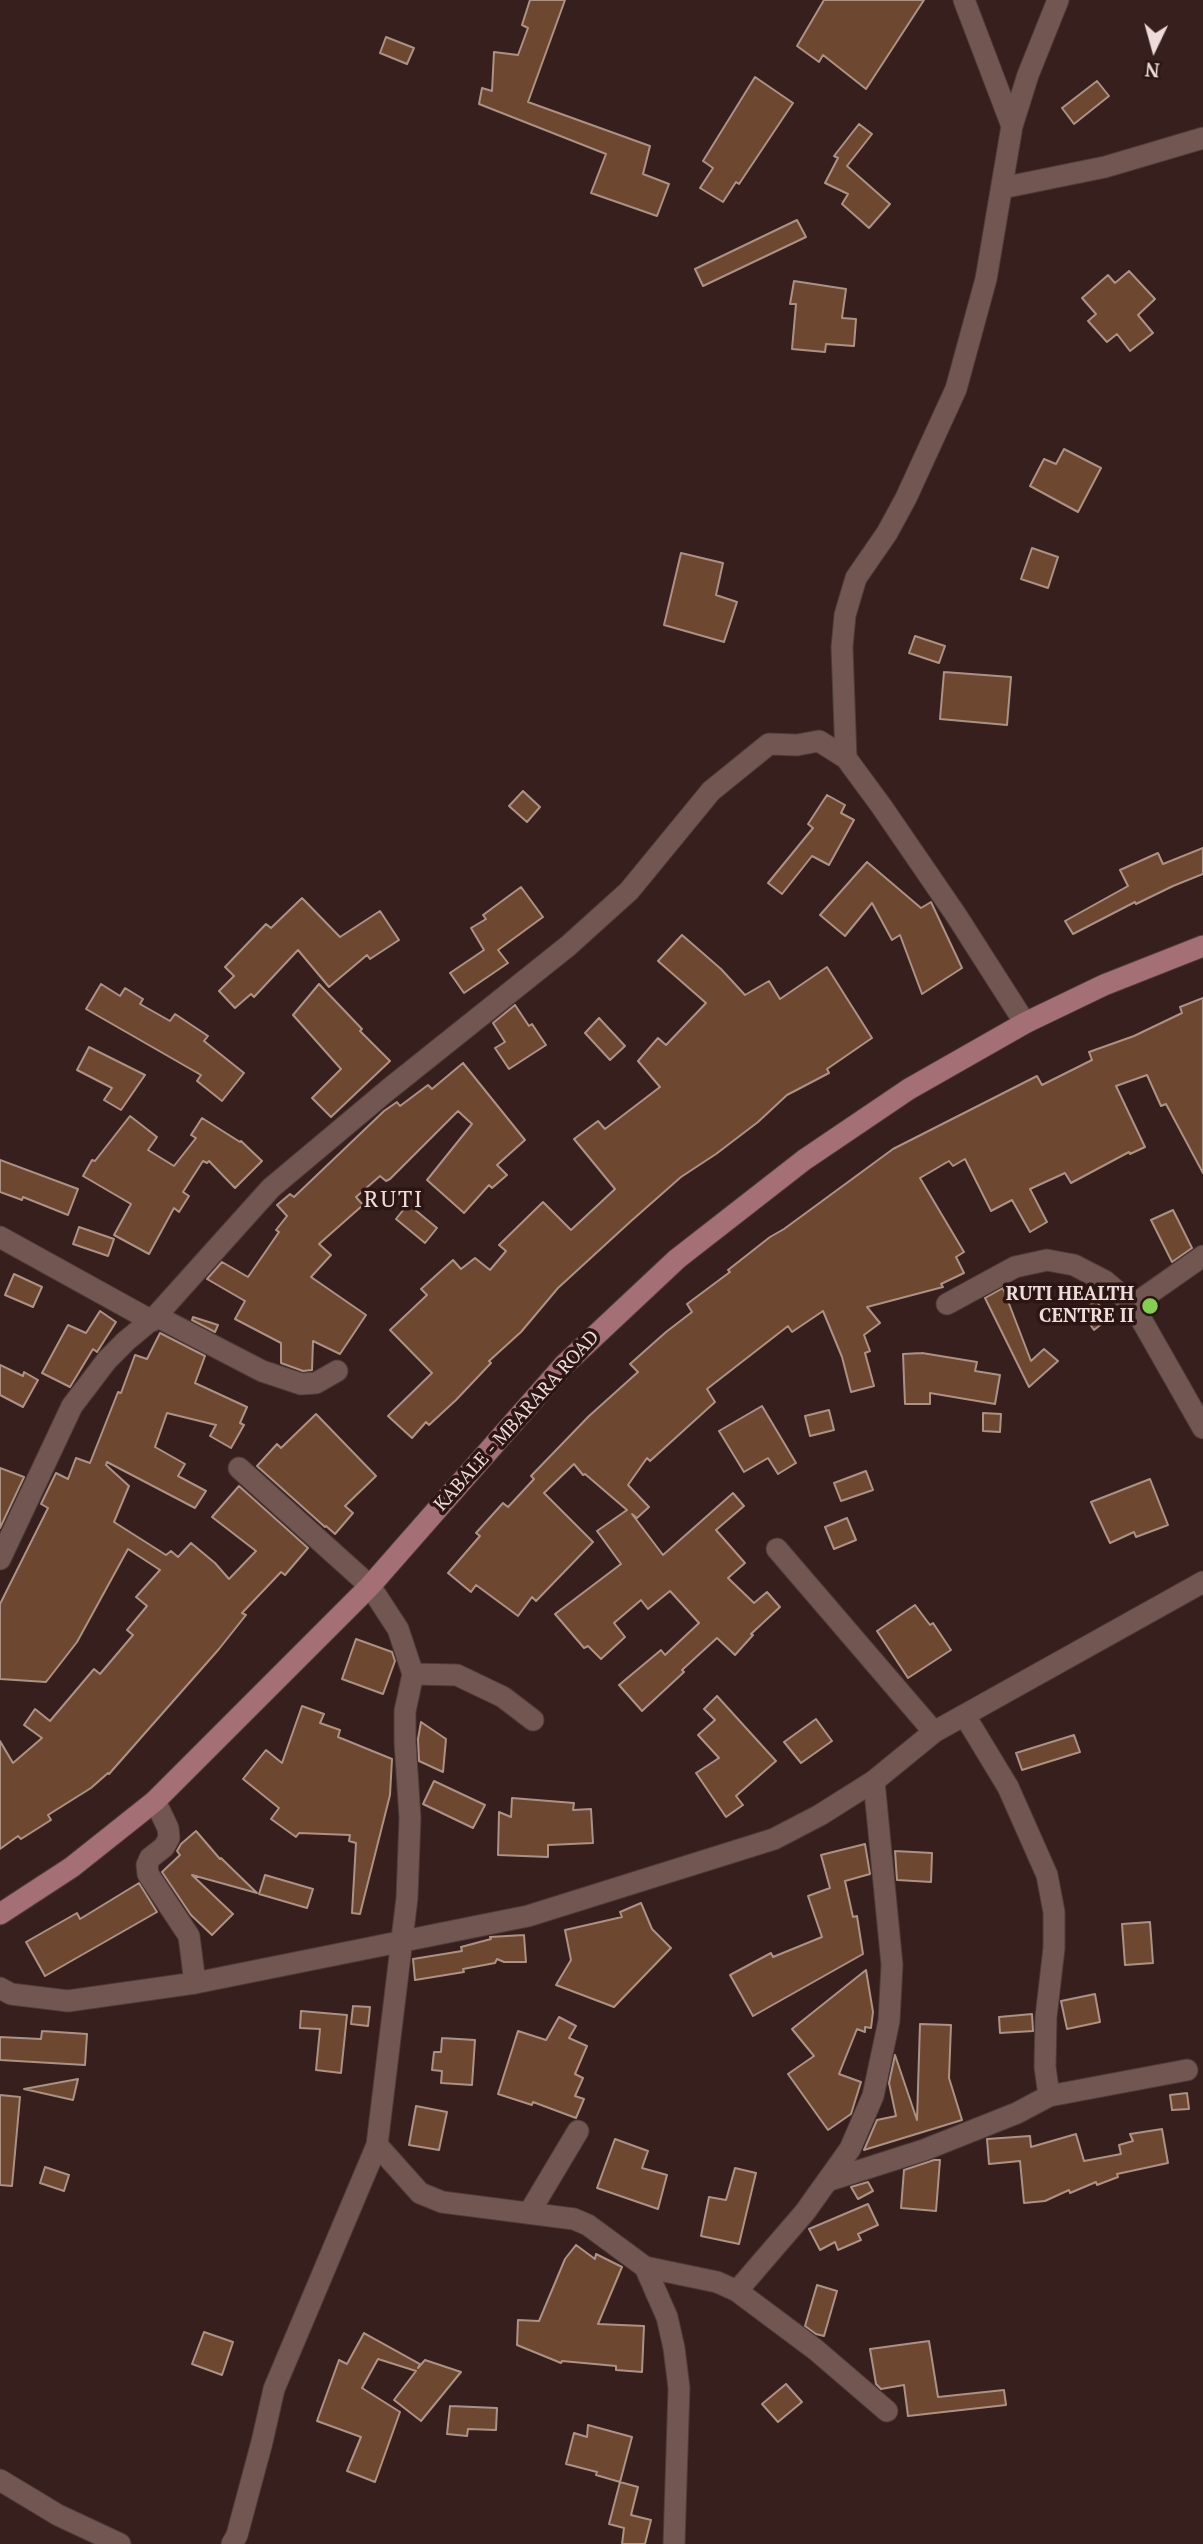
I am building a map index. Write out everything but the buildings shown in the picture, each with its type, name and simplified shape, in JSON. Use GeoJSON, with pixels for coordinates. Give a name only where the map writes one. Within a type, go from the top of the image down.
{"type":"FeatureCollection","features":[{"type":"Feature","properties":{"kind":"main road","name":"KABALE - MBARARA ROAD"},"geometry":{"type":"LineString","coordinates":[[0,1914],[72,1867],[155,1801],[370,1586],[564,1365],[677,1259],[815,1153],[909,1089],[1025,1023],[1104,985],[1203,946]]}},
{"type":"Feature","properties":{"kind":"street"},"geometry":{"type":"LineString","coordinates":[[964,0],[1012,126]]}},
{"type":"Feature","properties":{"kind":"street"},"geometry":{"type":"LineString","coordinates":[[846,758],[842,681],[845,615],[856,578],[887,533],[906,498],[956,389],[986,279],[1012,126],[1028,75],[1058,0]]}},
{"type":"Feature","properties":{"kind":"street"},"geometry":{"type":"LineString","coordinates":[[1002,188],[1105,167],[1203,138]]}},
{"type":"Feature","properties":{"kind":"street"},"geometry":{"type":"LineString","coordinates":[[0,1559],[72,1406],[107,1360],[154,1318],[271,1188],[568,946],[629,891],[711,791],[769,744],[797,745],[819,741],[846,758],[956,915],[1025,1023]]}},
{"type":"Feature","properties":{"kind":"street"},"geometry":{"type":"LineString","coordinates":[[0,1237],[262,1371],[300,1384],[316,1383],[337,1371]]}},
{"type":"Feature","properties":{"kind":"street"},"geometry":{"type":"LineString","coordinates":[[1133,1305],[1203,1256]]}},
{"type":"Feature","properties":{"kind":"street"},"geometry":{"type":"LineString","coordinates":[[947,1304],[1016,1267],[1047,1260],[1074,1265],[1105,1281],[1133,1305],[1203,1427]]}},
{"type":"Feature","properties":{"kind":"street"},"geometry":{"type":"LineString","coordinates":[[239,1468],[370,1586],[398,1629],[413,1674],[405,1710],[410,1818],[407,1898],[377,2145],[274,2389],[241,2541]]}},
{"type":"Feature","properties":{"kind":"street"},"geometry":{"type":"LineString","coordinates":[[777,1549],[934,1732]]}},
{"type":"Feature","properties":{"kind":"street"},"geometry":{"type":"LineString","coordinates":[[0,1988],[11,1994],[68,2001],[195,1983],[528,1916],[719,1858],[774,1839],[820,1815],[874,1781],[934,1732],[1203,1582]]}},
{"type":"Feature","properties":{"kind":"street"},"geometry":{"type":"LineString","coordinates":[[413,1674],[457,1675],[503,1697],[533,1720]]}},
{"type":"Feature","properties":{"kind":"street"},"geometry":{"type":"LineString","coordinates":[[965,1716],[1007,1787],[1047,1875],[1054,1912],[1046,2017],[1045,2067],[1049,2096]]}},
{"type":"Feature","properties":{"kind":"street"},"geometry":{"type":"LineString","coordinates":[[737,2291],[805,2212],[850,2149],[873,2096],[889,2021],[892,1965],[874,1781]]}},
{"type":"Feature","properties":{"kind":"street"},"geometry":{"type":"LineString","coordinates":[[155,1801],[168,1828],[169,1838],[164,1847],[150,1858],[147,1865],[148,1874],[189,1936],[195,1983]]}},
{"type":"Feature","properties":{"kind":"street"},"geometry":{"type":"LineString","coordinates":[[827,2181],[947,2141],[1017,2113],[1049,2096],[1186,2070]]}},
{"type":"Feature","properties":{"kind":"street"},"geometry":{"type":"LineString","coordinates":[[529,2213],[578,2131]]}},
{"type":"Feature","properties":{"kind":"street"},"geometry":{"type":"LineString","coordinates":[[377,2145],[420,2193],[442,2202],[574,2219],[588,2225],[645,2267],[717,2282],[737,2291],[816,2350],[887,2411]]}},
{"type":"Feature","properties":{"kind":"street"},"geometry":{"type":"LineString","coordinates":[[645,2267],[667,2317],[679,2388],[674,2544]]}},
{"type":"Feature","properties":{"kind":"street"},"geometry":{"type":"LineString","coordinates":[[0,2480],[58,2515],[120,2544]]}},
{"type":"Feature","properties":{"kind":"place","name":"RUTI HEALTH CENTRE II"},"geometry":{"type":"Point","coordinates":[1150,1306]}},
{"type":"Feature","properties":{"kind":"district","name":"RUTI"},"geometry":{"type":"Point","coordinates":[394,1200]}}]}
